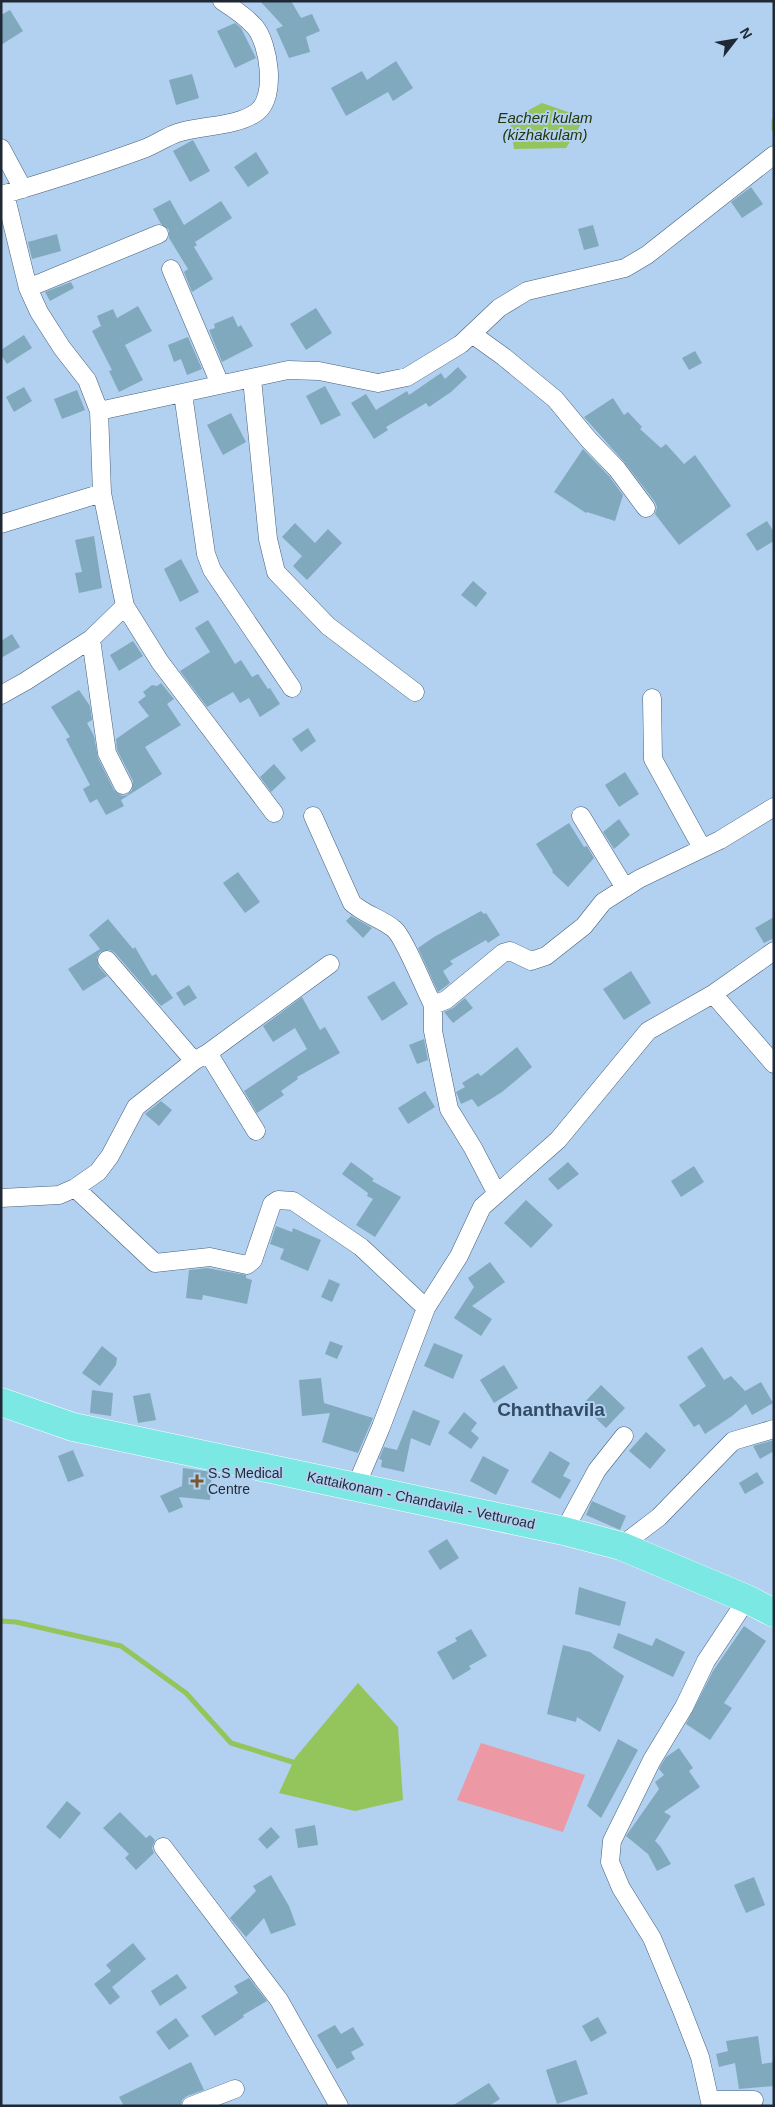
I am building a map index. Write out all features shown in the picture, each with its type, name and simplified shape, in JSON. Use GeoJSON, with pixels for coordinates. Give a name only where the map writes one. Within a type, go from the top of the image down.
{"type":"FeatureCollection","features":[{"type":"Feature","properties":{"kind":"main road","name":"Kattaikonam - Chandavila - Vetturoad"},"geometry":{"type":"LineString","coordinates":[[1,1402],[73,1427],[564,1531],[621,1546],[747,1599],[774,1613]]}},
{"type":"Feature","properties":{"kind":"street"},"geometry":{"type":"LineString","coordinates":[[231,4],[256,28],[266,53],[270,74],[267,99],[258,111],[243,119],[176,133],[148,147],[3,194],[28,288],[39,312],[62,348],[87,380],[99,411],[102,493],[125,606],[160,662],[274,813]]}},
{"type":"Feature","properties":{"kind":"street"},"geometry":{"type":"LineString","coordinates":[[1,148],[23,189]]}},
{"type":"Feature","properties":{"kind":"street"},"geometry":{"type":"LineString","coordinates":[[99,411],[288,370],[319,370],[378,382],[407,377],[461,344],[499,308],[526,291],[625,268],[647,254],[774,155]]}},
{"type":"Feature","properties":{"kind":"street"},"geometry":{"type":"LineString","coordinates":[[28,288],[159,234]]}},
{"type":"Feature","properties":{"kind":"street"},"geometry":{"type":"LineString","coordinates":[[171,269],[220,384]]}},
{"type":"Feature","properties":{"kind":"street"},"geometry":{"type":"LineString","coordinates":[[472,334],[504,357],[555,399],[589,440],[617,469],[646,508]]}},
{"type":"Feature","properties":{"kind":"street"},"geometry":{"type":"LineString","coordinates":[[252,379],[268,539],[276,572],[328,626],[416,692]]}},
{"type":"Feature","properties":{"kind":"street"},"geometry":{"type":"LineString","coordinates":[[183,394],[206,554],[212,570],[292,688]]}},
{"type":"Feature","properties":{"kind":"street"},"geometry":{"type":"LineString","coordinates":[[1,524],[102,493]]}},
{"type":"Feature","properties":{"kind":"street"},"geometry":{"type":"LineString","coordinates":[[1,695],[92,639],[125,606]]}},
{"type":"Feature","properties":{"kind":"street"},"geometry":{"type":"LineString","coordinates":[[92,639],[107,753],[123,785]]}},
{"type":"Feature","properties":{"kind":"street"},"geometry":{"type":"LineString","coordinates":[[652,698],[653,759],[702,848]]}},
{"type":"Feature","properties":{"kind":"street"},"geometry":{"type":"LineString","coordinates":[[433,1005],[446,1000],[503,953],[510,952],[531,961],[546,956],[584,926],[604,902],[625,888],[639,879],[720,840],[774,807]]}},
{"type":"Feature","properties":{"kind":"street"},"geometry":{"type":"LineString","coordinates":[[313,816],[352,904],[362,913],[378,919],[396,930],[433,1005],[433,1031],[448,1109],[473,1148],[497,1194]]}},
{"type":"Feature","properties":{"kind":"street"},"geometry":{"type":"LineString","coordinates":[[581,816],[625,888]]}},
{"type":"Feature","properties":{"kind":"street"},"geometry":{"type":"LineString","coordinates":[[356,1486],[385,1419],[426,1308],[459,1256],[482,1208],[558,1140],[648,1031],[713,994],[774,952]]}},
{"type":"Feature","properties":{"kind":"street"},"geometry":{"type":"LineString","coordinates":[[107,960],[201,1057],[256,1131]]}},
{"type":"Feature","properties":{"kind":"street"},"geometry":{"type":"LineString","coordinates":[[1,1198],[60,1195],[75,1188],[98,1172],[110,1156],[136,1108],[201,1057],[330,964]]}},
{"type":"Feature","properties":{"kind":"street"},"geometry":{"type":"LineString","coordinates":[[713,994],[774,1064]]}},
{"type":"Feature","properties":{"kind":"street"},"geometry":{"type":"LineString","coordinates":[[75,1188],[155,1263],[210,1257],[247,1266],[253,1260],[272,1204],[278,1200],[293,1201],[361,1247],[426,1308]]}},
{"type":"Feature","properties":{"kind":"street"},"geometry":{"type":"LineString","coordinates":[[621,1546],[658,1517],[733,1441],[774,1429]]}},
{"type":"Feature","properties":{"kind":"street"},"geometry":{"type":"LineString","coordinates":[[564,1531],[597,1470],[624,1436]]}},
{"type":"Feature","properties":{"kind":"street"},"geometry":{"type":"LineString","coordinates":[[747,1599],[706,1661],[684,1707],[652,1760],[612,1841],[610,1862],[621,1888],[652,1938],[700,2057],[710,2103],[754,2100]]}},
{"type":"Feature","properties":{"kind":"street"},"geometry":{"type":"LineString","coordinates":[[163,1847],[279,2000],[339,2106]]}},
{"type":"Feature","properties":{"kind":"street"},"geometry":{"type":"LineString","coordinates":[[191,2106],[235,2089]]}},
{"type":"Feature","properties":{"kind":"shaded area"},"geometry":{"type":"Polygon","coordinates":[[[481,1743],[585,1775],[563,1832],[457,1800],[481,1743]]]}},
{"type":"Feature","properties":{"kind":"water","name":"Eacheri kulam (kizhakulam)"},"geometry":{"type":"Polygon","coordinates":[[[542,103],[585,118],[566,148],[514,149],[510,120],[542,103]]]}},
{"type":"Feature","properties":{"kind":"water"},"geometry":{"type":"Polygon","coordinates":[[[358,1683],[398,1727],[403,1800],[355,1811],[279,1793],[295,1758],[358,1683]]]}},
{"type":"Feature","properties":{"kind":"building"},"geometry":{"type":"Polygon","coordinates":[[[260,1],[291,1],[301,18],[312,14],[320,31],[306,37],[310,52],[289,58],[276,29],[283,26],[260,1]]]}},
{"type":"Feature","properties":{"kind":"building"},"geometry":{"type":"Polygon","coordinates":[[[10,10],[23,31],[1,45],[1,15],[10,10]]]}},
{"type":"Feature","properties":{"kind":"building"},"geometry":{"type":"Polygon","coordinates":[[[235,23],[241,28],[256,58],[235,68],[217,31],[235,23]]]}},
{"type":"Feature","properties":{"kind":"building"},"geometry":{"type":"Polygon","coordinates":[[[396,61],[413,88],[393,101],[388,92],[346,116],[331,88],[362,71],[367,80],[396,61]]]}},
{"type":"Feature","properties":{"kind":"building"},"geometry":{"type":"Polygon","coordinates":[[[192,74],[199,98],[176,105],[169,80],[192,74]]]}},
{"type":"Feature","properties":{"kind":"building"},"geometry":{"type":"Polygon","coordinates":[[[193,140],[210,171],[190,182],[173,151],[193,140]]]}},
{"type":"Feature","properties":{"kind":"building"},"geometry":{"type":"Polygon","coordinates":[[[256,152],[269,173],[248,187],[234,167],[256,152]]]}},
{"type":"Feature","properties":{"kind":"building"},"geometry":{"type":"Polygon","coordinates":[[[751,187],[763,204],[742,218],[731,202],[751,187]]]}},
{"type":"Feature","properties":{"kind":"building"},"geometry":{"type":"Polygon","coordinates":[[[170,200],[184,225],[221,201],[232,218],[195,242],[197,245],[194,247],[213,279],[192,292],[184,272],[188,269],[169,238],[169,230],[161,224],[153,209],[170,200]]]}},
{"type":"Feature","properties":{"kind":"building"},"geometry":{"type":"Polygon","coordinates":[[[593,225],[599,246],[584,250],[578,229],[593,225]]]}},
{"type":"Feature","properties":{"kind":"building"},"geometry":{"type":"Polygon","coordinates":[[[57,234],[61,251],[32,259],[28,242],[57,234]]]}},
{"type":"Feature","properties":{"kind":"building"},"geometry":{"type":"Polygon","coordinates":[[[71,282],[74,288],[50,301],[45,292],[71,282]]]}},
{"type":"Feature","properties":{"kind":"building"},"geometry":{"type":"Polygon","coordinates":[[[138,306],[152,331],[125,345],[143,380],[119,392],[109,371],[112,370],[92,331],[101,326],[97,316],[113,309],[117,318],[138,306]]]}},
{"type":"Feature","properties":{"kind":"building"},"geometry":{"type":"Polygon","coordinates":[[[316,308],[332,333],[306,350],[290,324],[316,308]]]}},
{"type":"Feature","properties":{"kind":"building"},"geometry":{"type":"Polygon","coordinates":[[[233,316],[238,327],[241,325],[253,346],[222,362],[209,330],[215,328],[214,324],[233,316]]]}},
{"type":"Feature","properties":{"kind":"building"},"geometry":{"type":"Polygon","coordinates":[[[24,335],[32,348],[7,364],[1,355],[1,350],[24,335]]]}},
{"type":"Feature","properties":{"kind":"building"},"geometry":{"type":"Polygon","coordinates":[[[188,337],[202,369],[187,375],[181,359],[174,362],[168,345],[188,337]]]}},
{"type":"Feature","properties":{"kind":"building"},"geometry":{"type":"Polygon","coordinates":[[[695,351],[702,363],[689,370],[682,358],[695,351]]]}},
{"type":"Feature","properties":{"kind":"building"},"geometry":{"type":"Polygon","coordinates":[[[458,367],[467,377],[451,392],[429,407],[426,403],[386,427],[388,430],[374,439],[351,403],[366,394],[376,410],[407,391],[409,395],[441,373],[445,379],[458,367]]]}},
{"type":"Feature","properties":{"kind":"building"},"geometry":{"type":"Polygon","coordinates":[[[325,386],[341,415],[321,425],[306,396],[325,386]]]}},
{"type":"Feature","properties":{"kind":"building"},"geometry":{"type":"Polygon","coordinates":[[[24,387],[32,401],[14,412],[6,397],[24,387]]]}},
{"type":"Feature","properties":{"kind":"building"},"geometry":{"type":"Polygon","coordinates":[[[77,390],[85,410],[62,419],[54,399],[77,390]]]}},
{"type":"Feature","properties":{"kind":"building"},"geometry":{"type":"Polygon","coordinates":[[[613,398],[624,415],[628,412],[642,427],[640,429],[661,448],[666,444],[684,464],[695,455],[731,506],[679,545],[655,514],[657,507],[655,502],[625,463],[584,417],[613,398]]]}},
{"type":"Feature","properties":{"kind":"building"},"geometry":{"type":"Polygon","coordinates":[[[231,413],[246,442],[223,455],[207,425],[231,413]]]}},
{"type":"Feature","properties":{"kind":"building"},"geometry":{"type":"Polygon","coordinates":[[[583,449],[609,476],[623,495],[615,521],[586,513],[554,492],[583,449]]]}},
{"type":"Feature","properties":{"kind":"building"},"geometry":{"type":"Polygon","coordinates":[[[767,521],[774,532],[774,541],[757,551],[746,534],[767,521]]]}},
{"type":"Feature","properties":{"kind":"building"},"geometry":{"type":"Polygon","coordinates":[[[295,523],[315,543],[328,529],[342,543],[307,580],[293,566],[302,556],[282,537],[295,523]]]}},
{"type":"Feature","properties":{"kind":"building"},"geometry":{"type":"Polygon","coordinates":[[[94,536],[102,588],[79,593],[75,573],[82,572],[75,540],[94,536]]]}},
{"type":"Feature","properties":{"kind":"building"},"geometry":{"type":"Polygon","coordinates":[[[181,559],[199,592],[180,602],[164,569],[181,559]]]}},
{"type":"Feature","properties":{"kind":"building"},"geometry":{"type":"Polygon","coordinates":[[[473,581],[487,593],[476,607],[461,595],[473,581]]]}},
{"type":"Feature","properties":{"kind":"building"},"geometry":{"type":"Polygon","coordinates":[[[208,620],[235,664],[241,660],[252,677],[258,674],[280,704],[260,717],[249,698],[240,703],[233,692],[207,707],[180,671],[210,652],[195,628],[208,620]]]}},
{"type":"Feature","properties":{"kind":"building"},"geometry":{"type":"Polygon","coordinates":[[[12,634],[20,647],[1,658],[1,641],[12,634]]]}},
{"type":"Feature","properties":{"kind":"building"},"geometry":{"type":"Polygon","coordinates":[[[133,641],[143,656],[119,671],[110,655],[133,641]]]}},
{"type":"Feature","properties":{"kind":"building"},"geometry":{"type":"Polygon","coordinates":[[[161,683],[174,699],[167,704],[181,725],[145,747],[162,774],[121,800],[124,806],[106,815],[97,799],[90,803],[83,789],[90,785],[66,739],[70,737],[51,707],[79,690],[90,706],[92,720],[87,723],[94,736],[98,758],[114,790],[122,796],[127,795],[132,790],[133,781],[117,750],[116,739],[149,716],[138,702],[146,696],[143,692],[152,685],[157,686],[161,683]]]}},
{"type":"Feature","properties":{"kind":"building"},"geometry":{"type":"Polygon","coordinates":[[[308,728],[316,741],[301,752],[292,739],[308,728]]]}},
{"type":"Feature","properties":{"kind":"building"},"geometry":{"type":"Polygon","coordinates":[[[274,764],[286,778],[271,792],[260,777],[274,764]]]}},
{"type":"Feature","properties":{"kind":"building"},"geometry":{"type":"Polygon","coordinates":[[[625,772],[639,794],[619,807],[605,785],[625,772]]]}},
{"type":"Feature","properties":{"kind":"building"},"geometry":{"type":"Polygon","coordinates":[[[619,819],[630,835],[614,849],[603,832],[619,819]]]}},
{"type":"Feature","properties":{"kind":"building"},"geometry":{"type":"Polygon","coordinates":[[[569,823],[584,847],[587,846],[594,858],[568,887],[552,872],[536,844],[569,823]]]}},
{"type":"Feature","properties":{"kind":"building"},"geometry":{"type":"Polygon","coordinates":[[[238,872],[260,902],[245,913],[223,883],[238,872]]]}},
{"type":"Feature","properties":{"kind":"building"},"geometry":{"type":"Polygon","coordinates":[[[481,911],[484,914],[486,913],[500,935],[488,943],[486,940],[450,961],[453,964],[443,971],[450,983],[438,992],[418,948],[481,911]]]}},
{"type":"Feature","properties":{"kind":"building"},"geometry":{"type":"Polygon","coordinates":[[[351,916],[372,928],[363,938],[346,921],[351,916]]]}},
{"type":"Feature","properties":{"kind":"building"},"geometry":{"type":"Polygon","coordinates":[[[774,917],[774,938],[764,943],[755,928],[774,917]]]}},
{"type":"Feature","properties":{"kind":"building"},"geometry":{"type":"Polygon","coordinates":[[[108,919],[133,949],[135,947],[152,976],[156,974],[173,998],[161,1006],[115,953],[110,950],[100,952],[97,957],[99,967],[107,976],[83,991],[68,969],[100,949],[89,935],[108,919]]]}},
{"type":"Feature","properties":{"kind":"building"},"geometry":{"type":"Polygon","coordinates":[[[631,971],[651,1003],[624,1020],[603,989],[631,971]]]}},
{"type":"Feature","properties":{"kind":"building"},"geometry":{"type":"Polygon","coordinates":[[[394,981],[408,1004],[382,1021],[367,997],[394,981]]]}},
{"type":"Feature","properties":{"kind":"building"},"geometry":{"type":"Polygon","coordinates":[[[189,985],[197,998],[184,1006],[176,993],[189,985]]]}},
{"type":"Feature","properties":{"kind":"building"},"geometry":{"type":"Polygon","coordinates":[[[302,997],[320,1030],[325,1027],[340,1053],[297,1077],[298,1079],[281,1091],[284,1095],[257,1113],[244,1091],[307,1049],[295,1028],[273,1042],[263,1026],[302,997]]]}},
{"type":"Feature","properties":{"kind":"building"},"geometry":{"type":"Polygon","coordinates":[[[465,998],[473,1008],[453,1023],[444,1012],[453,1008],[465,998]]]}},
{"type":"Feature","properties":{"kind":"building"},"geometry":{"type":"Polygon","coordinates":[[[424,1039],[428,1060],[417,1064],[409,1045],[424,1039]]]}},
{"type":"Feature","properties":{"kind":"building"},"geometry":{"type":"Polygon","coordinates":[[[517,1047],[532,1067],[502,1092],[478,1107],[472,1099],[461,1104],[456,1092],[465,1087],[462,1083],[478,1073],[481,1076],[517,1047]]]}},
{"type":"Feature","properties":{"kind":"building"},"geometry":{"type":"Polygon","coordinates":[[[425,1091],[435,1107],[408,1124],[398,1108],[425,1091]]]}},
{"type":"Feature","properties":{"kind":"building"},"geometry":{"type":"Polygon","coordinates":[[[161,1101],[172,1110],[159,1126],[145,1114],[161,1101]]]}},
{"type":"Feature","properties":{"kind":"building"},"geometry":{"type":"Polygon","coordinates":[[[351,1162],[374,1179],[372,1181],[401,1197],[375,1237],[356,1225],[373,1199],[367,1196],[368,1193],[342,1174],[351,1162]]]}},
{"type":"Feature","properties":{"kind":"building"},"geometry":{"type":"Polygon","coordinates":[[[568,1162],[579,1174],[558,1190],[548,1179],[568,1162]]]}},
{"type":"Feature","properties":{"kind":"building"},"geometry":{"type":"Polygon","coordinates":[[[694,1166],[704,1182],[681,1197],[671,1181],[694,1166]]]}},
{"type":"Feature","properties":{"kind":"building"},"geometry":{"type":"Polygon","coordinates":[[[526,1200],[553,1225],[531,1248],[504,1223],[526,1200]]]}},
{"type":"Feature","properties":{"kind":"building"},"geometry":{"type":"Polygon","coordinates":[[[276,1226],[292,1232],[293,1228],[321,1240],[308,1271],[280,1259],[284,1249],[270,1244],[276,1226]]]}},
{"type":"Feature","properties":{"kind":"building"},"geometry":{"type":"Polygon","coordinates":[[[490,1262],[505,1282],[472,1306],[492,1319],[481,1336],[454,1318],[474,1287],[468,1278],[490,1262]]]}},
{"type":"Feature","properties":{"kind":"building"},"geometry":{"type":"Polygon","coordinates":[[[207,1268],[246,1275],[246,1278],[252,1280],[247,1304],[203,1295],[202,1300],[186,1298],[189,1270],[207,1268]]]}},
{"type":"Feature","properties":{"kind":"building"},"geometry":{"type":"Polygon","coordinates":[[[329,1279],[340,1284],[332,1302],[321,1297],[329,1279]]]}},
{"type":"Feature","properties":{"kind":"building"},"geometry":{"type":"Polygon","coordinates":[[[330,1341],[343,1346],[337,1359],[325,1354],[330,1341]]]}},
{"type":"Feature","properties":{"kind":"building"},"geometry":{"type":"Polygon","coordinates":[[[434,1343],[463,1355],[453,1379],[424,1366],[434,1343]]]}},
{"type":"Feature","properties":{"kind":"building"},"geometry":{"type":"Polygon","coordinates":[[[102,1346],[117,1358],[116,1365],[100,1386],[82,1373],[102,1346]]]}},
{"type":"Feature","properties":{"kind":"building"},"geometry":{"type":"Polygon","coordinates":[[[702,1347],[724,1380],[731,1376],[745,1391],[761,1382],[773,1403],[752,1415],[746,1404],[705,1434],[699,1424],[694,1427],[679,1405],[706,1386],[687,1357],[702,1347]]]}},
{"type":"Feature","properties":{"kind":"building"},"geometry":{"type":"Polygon","coordinates":[[[504,1365],[518,1388],[494,1403],[480,1380],[504,1365]]]}},
{"type":"Feature","properties":{"kind":"building"},"geometry":{"type":"Polygon","coordinates":[[[321,1378],[324,1403],[373,1418],[358,1453],[322,1442],[330,1413],[302,1416],[299,1380],[321,1378]]]}},
{"type":"Feature","properties":{"kind":"building"},"geometry":{"type":"Polygon","coordinates":[[[601,1385],[625,1408],[606,1428],[582,1405],[601,1385]]]}},
{"type":"Feature","properties":{"kind":"building"},"geometry":{"type":"Polygon","coordinates":[[[92,1390],[113,1393],[111,1416],[90,1413],[92,1390]]]}},
{"type":"Feature","properties":{"kind":"building"},"geometry":{"type":"Polygon","coordinates":[[[150,1393],[156,1420],[138,1423],[133,1396],[150,1393]]]}},
{"type":"Feature","properties":{"kind":"building"},"geometry":{"type":"Polygon","coordinates":[[[413,1410],[440,1421],[430,1446],[411,1438],[404,1472],[381,1467],[382,1460],[379,1459],[384,1447],[397,1450],[413,1410]]]}},
{"type":"Feature","properties":{"kind":"building"},"geometry":{"type":"Polygon","coordinates":[[[464,1412],[477,1423],[471,1431],[479,1438],[471,1449],[448,1433],[464,1412]]]}},
{"type":"Feature","properties":{"kind":"building"},"geometry":{"type":"Polygon","coordinates":[[[646,1432],[666,1450],[650,1469],[629,1451],[646,1432]]]}},
{"type":"Feature","properties":{"kind":"building"},"geometry":{"type":"Polygon","coordinates":[[[774,1440],[774,1451],[760,1459],[753,1446],[774,1440]]]}},
{"type":"Feature","properties":{"kind":"building"},"geometry":{"type":"Polygon","coordinates":[[[73,1450],[84,1476],[68,1482],[58,1456],[73,1450]]]}},
{"type":"Feature","properties":{"kind":"building"},"geometry":{"type":"Polygon","coordinates":[[[550,1451],[570,1463],[563,1476],[571,1480],[560,1499],[531,1482],[550,1451]]]}},
{"type":"Feature","properties":{"kind":"building"},"geometry":{"type":"Polygon","coordinates":[[[483,1456],[509,1470],[496,1495],[470,1481],[483,1456]]]}},
{"type":"Feature","properties":{"kind":"building"},"geometry":{"type":"Polygon","coordinates":[[[183,1468],[212,1472],[210,1500],[179,1497],[183,1507],[169,1513],[160,1496],[182,1486],[183,1468]]]}},
{"type":"Feature","properties":{"kind":"building"},"geometry":{"type":"Polygon","coordinates":[[[757,1472],[764,1483],[745,1494],[739,1483],[757,1472]]]}},
{"type":"Feature","properties":{"kind":"building"},"geometry":{"type":"Polygon","coordinates":[[[592,1501],[626,1516],[620,1530],[586,1515],[592,1501]]]}},
{"type":"Feature","properties":{"kind":"building"},"geometry":{"type":"Polygon","coordinates":[[[447,1539],[459,1558],[440,1570],[428,1551],[447,1539]]]}},
{"type":"Feature","properties":{"kind":"building"},"geometry":{"type":"Polygon","coordinates":[[[579,1587],[626,1602],[620,1626],[575,1614],[579,1587]]]}},
{"type":"Feature","properties":{"kind":"building"},"geometry":{"type":"Polygon","coordinates":[[[744,1626],[766,1641],[724,1703],[732,1708],[710,1740],[686,1724],[713,1671],[744,1626]]]}},
{"type":"Feature","properties":{"kind":"building"},"geometry":{"type":"Polygon","coordinates":[[[471,1629],[487,1656],[469,1666],[471,1669],[453,1680],[437,1652],[457,1641],[455,1638],[471,1629]]]}},
{"type":"Feature","properties":{"kind":"building"},"geometry":{"type":"Polygon","coordinates":[[[618,1633],[652,1646],[656,1638],[685,1652],[673,1677],[613,1648],[618,1633]]]}},
{"type":"Feature","properties":{"kind":"building"},"geometry":{"type":"Polygon","coordinates":[[[563,1645],[590,1652],[624,1676],[600,1732],[577,1717],[576,1722],[547,1714],[563,1645]]]}},
{"type":"Feature","properties":{"kind":"building"},"geometry":{"type":"Polygon","coordinates":[[[618,1739],[638,1750],[601,1818],[587,1806],[618,1739]]]}},
{"type":"Feature","properties":{"kind":"building"},"geometry":{"type":"Polygon","coordinates":[[[679,1748],[693,1768],[689,1771],[700,1787],[664,1812],[671,1816],[655,1841],[671,1864],[657,1871],[648,1854],[626,1836],[659,1789],[655,1782],[664,1775],[659,1769],[661,1765],[666,1757],[679,1748]]]}},
{"type":"Feature","properties":{"kind":"building"},"geometry":{"type":"Polygon","coordinates":[[[67,1801],[81,1813],[60,1839],[46,1827],[67,1801]]]}},
{"type":"Feature","properties":{"kind":"building"},"geometry":{"type":"Polygon","coordinates":[[[120,1812],[146,1838],[150,1835],[155,1840],[152,1848],[154,1853],[136,1870],[125,1858],[129,1854],[103,1828],[120,1812]]]}},
{"type":"Feature","properties":{"kind":"building"},"geometry":{"type":"Polygon","coordinates":[[[315,1825],[318,1845],[298,1848],[295,1829],[315,1825]]]}},
{"type":"Feature","properties":{"kind":"building"},"geometry":{"type":"Polygon","coordinates":[[[271,1827],[280,1837],[267,1849],[258,1839],[271,1827]]]}},
{"type":"Feature","properties":{"kind":"building"},"geometry":{"type":"Polygon","coordinates":[[[271,1875],[289,1906],[296,1925],[271,1934],[264,1918],[246,1937],[230,1918],[256,1891],[253,1886],[271,1875]]]}},
{"type":"Feature","properties":{"kind":"building"},"geometry":{"type":"Polygon","coordinates":[[[754,1877],[765,1905],[746,1913],[734,1885],[754,1877]]]}},
{"type":"Feature","properties":{"kind":"building"},"geometry":{"type":"Polygon","coordinates":[[[133,1943],[146,1959],[112,1987],[120,1997],[110,2005],[94,1984],[111,1971],[106,1965],[133,1943]]]}},
{"type":"Feature","properties":{"kind":"building"},"geometry":{"type":"Polygon","coordinates":[[[177,1974],[187,1988],[160,2006],[151,1991],[177,1974]]]}},
{"type":"Feature","properties":{"kind":"building"},"geometry":{"type":"Polygon","coordinates":[[[249,1978],[267,2001],[243,2015],[244,2017],[215,2036],[201,2016],[238,1993],[234,1986],[249,1978]]]}},
{"type":"Feature","properties":{"kind":"building"},"geometry":{"type":"Polygon","coordinates":[[[598,2017],[607,2033],[591,2042],[582,2026],[598,2017]]]}},
{"type":"Feature","properties":{"kind":"building"},"geometry":{"type":"Polygon","coordinates":[[[176,2018],[189,2036],[169,2050],[156,2032],[176,2018]]]}},
{"type":"Feature","properties":{"kind":"building"},"geometry":{"type":"Polygon","coordinates":[[[335,2025],[341,2034],[353,2027],[364,2045],[351,2052],[355,2059],[337,2069],[317,2035],[335,2025]]]}},
{"type":"Feature","properties":{"kind":"building"},"geometry":{"type":"Polygon","coordinates":[[[758,2036],[762,2064],[774,2062],[774,2086],[739,2089],[735,2063],[719,2067],[716,2054],[728,2051],[726,2041],[758,2036]]]}},
{"type":"Feature","properties":{"kind":"building"},"geometry":{"type":"Polygon","coordinates":[[[576,2060],[588,2094],[557,2104],[546,2070],[576,2060]]]}},
{"type":"Feature","properties":{"kind":"building"},"geometry":{"type":"Polygon","coordinates":[[[191,2062],[204,2090],[187,2096],[182,2100],[181,2106],[124,2106],[119,2097],[191,2062]]]}},
{"type":"Feature","properties":{"kind":"building"},"geometry":{"type":"Polygon","coordinates":[[[489,2083],[500,2099],[489,2106],[452,2106],[489,2083]]]}},
{"type":"Feature","properties":{"kind":"waterway"},"geometry":{"type":"LineString","coordinates":[[774,121],[774,129]]}},
{"type":"Feature","properties":{"kind":"waterway"},"geometry":{"type":"LineString","coordinates":[[1,1621],[16,1622],[121,1646],[186,1693],[231,1743],[299,1764]]}},
{"type":"Feature","properties":{"kind":"place","name":"S.S Medical Centre"},"geometry":{"type":"Point","coordinates":[197,1481]}},
{"type":"Feature","properties":{"kind":"district","name":"Chanthavila"},"geometry":{"type":"Point","coordinates":[551,1409]}}]}
